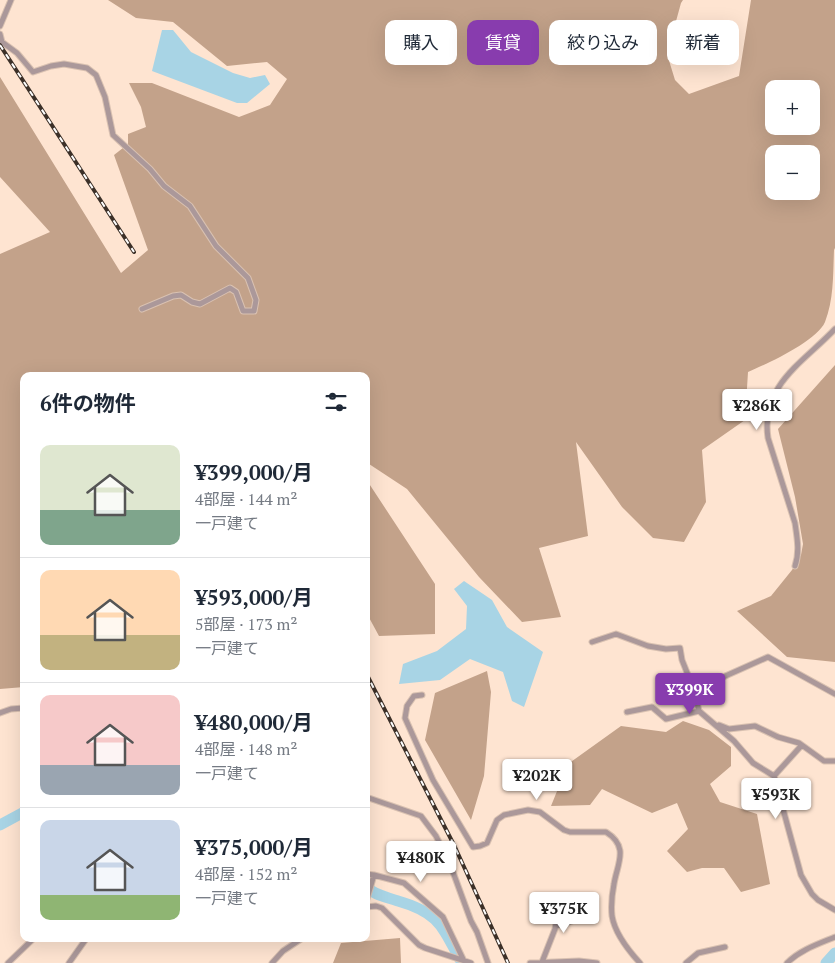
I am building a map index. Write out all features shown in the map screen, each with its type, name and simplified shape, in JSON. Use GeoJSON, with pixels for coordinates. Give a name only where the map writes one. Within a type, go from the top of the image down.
{"type":"FeatureCollection","features":[{"type":"Feature","properties":{"kind":"street"},"geometry":{"type":"LineString","coordinates":[[0,26],[10,0]]}},
{"type":"Feature","properties":{"kind":"street"},"geometry":{"type":"LineString","coordinates":[[0,34],[1,43],[17,53],[33,72],[64,64],[86,68],[96,75],[105,97],[113,135],[150,169],[164,186],[190,206],[216,246],[248,278],[256,300],[254,311],[243,311],[236,292],[230,288],[200,304],[192,302],[181,295],[173,296],[142,309]]}},
{"type":"Feature","properties":{"kind":"street"},"geometry":{"type":"LineString","coordinates":[[795,566],[797,559],[797,537],[795,523],[768,438],[767,417],[773,399],[786,375],[835,329]]}},
{"type":"Feature","properties":{"kind":"street"},"geometry":{"type":"LineString","coordinates":[[592,642],[616,634],[648,646],[666,649],[680,648],[682,660],[694,690],[699,711],[734,741],[753,763],[774,776],[801,875],[812,894],[835,910]]}},
{"type":"Feature","properties":{"kind":"street"},"geometry":{"type":"LineString","coordinates":[[694,690],[768,657],[835,694]]}},
{"type":"Feature","properties":{"kind":"street"},"geometry":{"type":"LineString","coordinates":[[422,695],[414,696],[407,706],[405,718],[433,780],[473,847],[487,843],[497,820],[504,815],[528,810],[540,812],[564,830],[570,832],[606,832],[616,840],[621,852],[614,883],[612,916],[622,940],[640,963]]}},
{"type":"Feature","properties":{"kind":"street"},"geometry":{"type":"LineString","coordinates":[[628,712],[652,707],[666,718],[699,711]]}},
{"type":"Feature","properties":{"kind":"street"},"geometry":{"type":"LineString","coordinates":[[0,713],[10,709],[20,708]]}},
{"type":"Feature","properties":{"kind":"street"},"geometry":{"type":"LineString","coordinates":[[714,723],[730,729],[755,726],[778,738],[801,746],[824,761],[835,761]]}},
{"type":"Feature","properties":{"kind":"street"},"geometry":{"type":"LineString","coordinates":[[774,776],[801,746]]}},
{"type":"Feature","properties":{"kind":"street"},"geometry":{"type":"LineString","coordinates":[[370,798],[421,816],[436,836],[450,864],[470,921],[477,932],[488,963]]}},
{"type":"Feature","properties":{"kind":"street"},"geometry":{"type":"LineString","coordinates":[[370,874],[404,883],[443,917],[468,962]]}},
{"type":"Feature","properties":{"kind":"street"},"geometry":{"type":"LineString","coordinates":[[370,888],[374,875]]}},
{"type":"Feature","properties":{"kind":"street"},"geometry":{"type":"LineString","coordinates":[[542,962],[556,926],[560,899]]}},
{"type":"Feature","properties":{"kind":"street"},"geometry":{"type":"LineString","coordinates":[[370,907],[382,908],[412,940],[425,948],[468,962]]}},
{"type":"Feature","properties":{"kind":"street"},"geometry":{"type":"LineString","coordinates":[[556,926],[572,921]]}},
{"type":"Feature","properties":{"kind":"street"},"geometry":{"type":"LineString","coordinates":[[787,963],[804,950],[835,937]]}},
{"type":"Feature","properties":{"kind":"street"},"geometry":{"type":"LineString","coordinates":[[8,963],[30,942]]}},
{"type":"Feature","properties":{"kind":"street"},"geometry":{"type":"LineString","coordinates":[[69,963],[84,942]]}},
{"type":"Feature","properties":{"kind":"street"},"geometry":{"type":"LineString","coordinates":[[272,963],[283,951],[296,942]]}},
{"type":"Feature","properties":{"kind":"street"},"geometry":{"type":"LineString","coordinates":[[686,963],[698,953],[725,948]]}},
{"type":"Feature","properties":{"kind":"street"},"geometry":{"type":"LineString","coordinates":[[530,963],[579,961],[597,963]]}},
{"type":"Feature","properties":{"kind":"shaded area"},"geometry":{"type":"Polygon","coordinates":[[[108,0],[683,0],[676,20],[667,20],[667,65],[670,65],[675,80],[689,94],[739,76],[751,0],[835,0],[835,248],[832,295],[825,322],[812,337],[802,344],[748,372],[745,420],[702,450],[706,502],[684,542],[653,538],[622,507],[576,442],[588,536],[539,548],[561,617],[522,622],[479,577],[407,489],[370,465],[370,372],[20,372],[20,687],[0,689],[0,254],[50,232],[0,177],[0,77],[121,273],[148,250],[114,155],[128,144],[128,134],[146,127],[141,107],[129,83],[152,83],[239,117],[270,105],[287,79],[267,62],[227,66],[173,22],[136,18],[108,0]]]}},
{"type":"Feature","properties":{"kind":"shaded area"},"geometry":{"type":"Polygon","coordinates":[[[835,365],[835,662],[787,657],[737,611],[771,596],[792,570],[801,555],[803,544],[795,497],[778,429],[835,365]]]}},
{"type":"Feature","properties":{"kind":"shaded area"},"geometry":{"type":"Polygon","coordinates":[[[370,485],[435,584],[435,634],[379,636],[370,619],[370,485]]]}},
{"type":"Feature","properties":{"kind":"shaded area"},"geometry":{"type":"Polygon","coordinates":[[[487,671],[491,692],[484,776],[471,820],[425,740],[435,693],[487,671]]]}},
{"type":"Feature","properties":{"kind":"shaded area"},"geometry":{"type":"Polygon","coordinates":[[[683,721],[709,730],[731,747],[731,766],[710,784],[720,802],[757,814],[770,884],[741,892],[724,868],[702,868],[687,872],[667,851],[688,829],[677,803],[652,813],[602,789],[590,805],[551,806],[568,764],[621,726],[666,732],[683,721]]]}},
{"type":"Feature","properties":{"kind":"shaded area"},"geometry":{"type":"Polygon","coordinates":[[[400,938],[401,963],[333,963],[341,943],[400,938]]]}},
{"type":"Feature","properties":{"kind":"water"},"geometry":{"type":"Polygon","coordinates":[[[162,30],[173,30],[191,52],[233,73],[250,78],[265,75],[270,84],[247,103],[237,103],[152,71],[162,30]]]}},
{"type":"Feature","properties":{"kind":"water"},"geometry":{"type":"Polygon","coordinates":[[[464,581],[492,600],[507,627],[543,652],[524,707],[512,701],[503,672],[470,659],[440,680],[399,684],[403,664],[437,651],[466,629],[467,606],[454,589],[464,581]]]}},
{"type":"Feature","properties":{"kind":"waterway"},"geometry":{"type":"LineString","coordinates":[[0,825],[20,814]]}},
{"type":"Feature","properties":{"kind":"waterway"},"geometry":{"type":"LineString","coordinates":[[370,890],[412,906],[431,916],[444,931],[462,963]]}},
{"type":"Feature","properties":{"kind":"waterway"},"geometry":{"type":"LineString","coordinates":[[826,963],[835,953]]}},
{"type":"Feature","properties":{"kind":"railway"},"geometry":{"type":"LineString","coordinates":[[0,45],[134,252]]}},
{"type":"Feature","properties":{"kind":"railway"},"geometry":{"type":"LineString","coordinates":[[370,681],[454,845],[508,963]]}}]}
